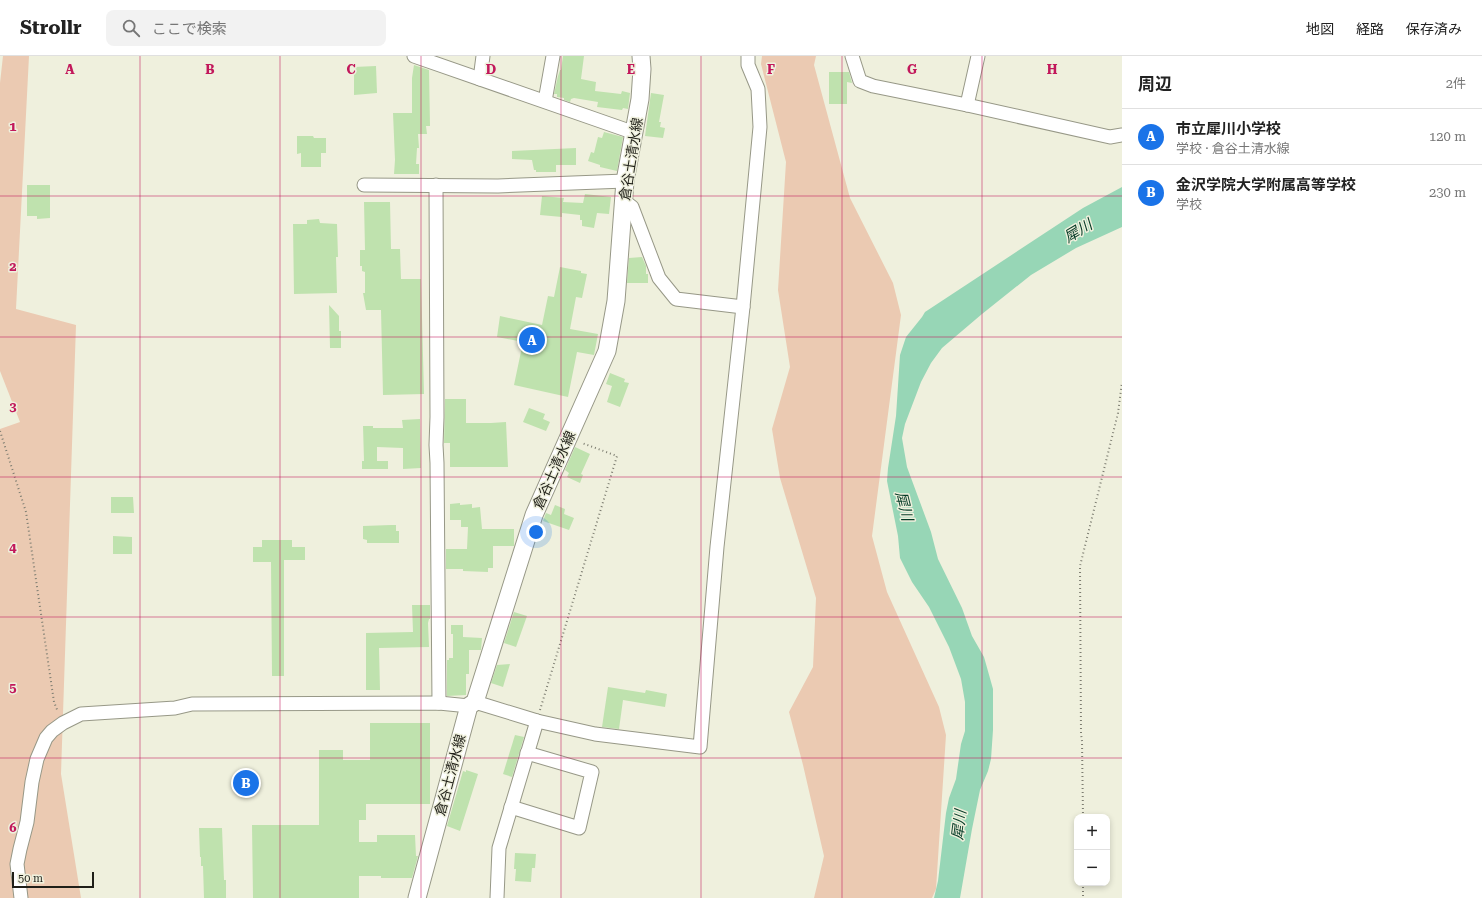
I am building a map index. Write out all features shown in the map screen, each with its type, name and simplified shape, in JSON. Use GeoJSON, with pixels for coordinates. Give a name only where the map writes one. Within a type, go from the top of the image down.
{"type":"FeatureCollection","features":[{"type":"Feature","properties":{"kind":"main road","name":"倉谷土清水線"},"geometry":{"type":"LineString","coordinates":[[416,898],[472,704],[534,515],[607,351],[616,301],[625,181],[640,99],[642,70],[641,56]]}},
{"type":"Feature","properties":{"kind":"street"},"geometry":{"type":"LineString","coordinates":[[414,56],[449,62],[480,79],[635,133]]}},
{"type":"Feature","properties":{"kind":"street"},"geometry":{"type":"LineString","coordinates":[[480,79],[483,56]]}},
{"type":"Feature","properties":{"kind":"street"},"geometry":{"type":"LineString","coordinates":[[545,101],[553,56]]}},
{"type":"Feature","properties":{"kind":"street"},"geometry":{"type":"LineString","coordinates":[[21,898],[17,864],[28,822],[32,782],[37,759],[46,738],[63,723],[81,714],[175,708],[192,704],[472,704],[595,734],[700,748],[717,546],[743,307],[760,127],[758,89],[748,65],[748,56]]}},
{"type":"Feature","properties":{"kind":"street"},"geometry":{"type":"LineString","coordinates":[[852,56],[860,81],[873,86],[967,105],[1110,137],[1122,135]]}},
{"type":"Feature","properties":{"kind":"street"},"geometry":{"type":"LineString","coordinates":[[967,105],[978,56]]}},
{"type":"Feature","properties":{"kind":"street"},"geometry":{"type":"LineString","coordinates":[[364,185],[498,186],[625,181]]}},
{"type":"Feature","properties":{"kind":"street"},"geometry":{"type":"LineString","coordinates":[[436,185],[436,445],[439,703]]}},
{"type":"Feature","properties":{"kind":"street"},"geometry":{"type":"LineString","coordinates":[[624,201],[632,207],[659,278],[676,299],[743,307]]}},
{"type":"Feature","properties":{"kind":"street"},"geometry":{"type":"LineString","coordinates":[[498,898],[499,848],[537,720]]}},
{"type":"Feature","properties":{"kind":"street"},"geometry":{"type":"LineString","coordinates":[[511,807],[579,828],[592,772],[527,753]]}},
{"type":"Feature","properties":{"kind":"path"},"geometry":{"type":"LineString","coordinates":[[1083,814],[1080,566],[1118,412],[1122,382]]}},
{"type":"Feature","properties":{"kind":"path"},"geometry":{"type":"LineString","coordinates":[[0,431],[26,512],[54,702],[63,723]]}},
{"type":"Feature","properties":{"kind":"path"},"geometry":{"type":"LineString","coordinates":[[537,720],[617,456],[569,438]]}},
{"type":"Feature","properties":{"kind":"path"},"geometry":{"type":"LineString","coordinates":[[1083,886],[1083,898]]}},
{"type":"Feature","properties":{"kind":"shaded area"},"geometry":{"type":"Polygon","coordinates":[[[3,56],[29,56],[16,309],[76,325],[61,774],[81,898],[0,898],[0,429],[20,422],[0,371],[0,83],[3,56]]]}},
{"type":"Feature","properties":{"kind":"shaded area"},"geometry":{"type":"Polygon","coordinates":[[[762,56],[816,56],[814,65],[850,198],[893,283],[901,315],[872,536],[887,592],[939,707],[946,735],[936,889],[932,898],[814,898],[824,856],[789,712],[813,667],[816,598],[780,478],[772,429],[790,367],[778,290],[786,162],[761,64],[762,56]]]}},
{"type":"Feature","properties":{"kind":"water","name":"犀川"},"geometry":{"type":"Polygon","coordinates":[[[1122,187],[1122,227],[1076,248],[1031,275],[942,348],[931,363],[921,382],[905,424],[902,438],[907,467],[931,532],[938,559],[962,608],[972,636],[984,657],[993,689],[991,759],[980,790],[960,898],[934,898],[938,881],[946,813],[949,798],[956,779],[961,744],[965,731],[965,702],[961,679],[949,647],[929,607],[912,582],[900,558],[898,536],[887,481],[896,416],[900,355],[906,337],[925,312],[1083,208],[1122,187]]]}},
{"type":"Feature","properties":{"kind":"building"},"geometry":{"type":"Polygon","coordinates":[[[563,56],[584,56],[581,79],[596,82],[595,91],[621,94],[622,91],[630,93],[628,109],[623,108],[622,110],[597,107],[598,102],[574,98],[571,99],[570,102],[564,100],[564,98],[557,97],[557,94],[554,94],[561,70],[563,56]]]}},
{"type":"Feature","properties":{"kind":"building"},"geometry":{"type":"Polygon","coordinates":[[[414,65],[429,70],[430,126],[426,126],[427,134],[418,134],[419,148],[417,148],[416,164],[419,164],[419,174],[394,174],[395,160],[393,113],[412,113],[412,78],[414,65]]]}},
{"type":"Feature","properties":{"kind":"building"},"geometry":{"type":"Polygon","coordinates":[[[376,66],[377,93],[354,95],[354,67],[376,66]]]}},
{"type":"Feature","properties":{"kind":"building"},"geometry":{"type":"Polygon","coordinates":[[[829,72],[849,72],[852,83],[847,82],[847,104],[829,104],[829,72]]]}},
{"type":"Feature","properties":{"kind":"building"},"geometry":{"type":"Polygon","coordinates":[[[651,93],[664,95],[659,122],[661,122],[660,127],[665,128],[663,138],[645,136],[651,93]]]}},
{"type":"Feature","properties":{"kind":"building"},"geometry":{"type":"Polygon","coordinates":[[[604,132],[623,137],[617,171],[600,167],[600,165],[588,161],[591,152],[594,153],[598,137],[602,138],[604,132]]]}},
{"type":"Feature","properties":{"kind":"building"},"geometry":{"type":"Polygon","coordinates":[[[297,136],[326,138],[326,153],[321,153],[321,167],[301,167],[301,153],[297,154],[297,136]]]}},
{"type":"Feature","properties":{"kind":"building"},"geometry":{"type":"Polygon","coordinates":[[[576,148],[576,165],[556,165],[556,172],[536,172],[536,170],[534,170],[532,160],[512,159],[512,151],[576,148]]]}},
{"type":"Feature","properties":{"kind":"building"},"geometry":{"type":"Polygon","coordinates":[[[27,185],[50,185],[50,218],[37,219],[37,216],[27,216],[27,185]]]}},
{"type":"Feature","properties":{"kind":"building"},"geometry":{"type":"Polygon","coordinates":[[[585,194],[611,197],[609,214],[597,213],[594,228],[582,226],[580,215],[562,213],[562,217],[540,215],[542,196],[564,198],[563,202],[583,203],[585,194]]]}},
{"type":"Feature","properties":{"kind":"building"},"geometry":{"type":"Polygon","coordinates":[[[364,202],[390,202],[391,249],[400,249],[401,279],[421,279],[424,394],[383,395],[381,310],[366,310],[363,293],[365,293],[365,272],[362,271],[362,266],[360,266],[360,250],[365,250],[364,202]]]}},
{"type":"Feature","properties":{"kind":"building"},"geometry":{"type":"Polygon","coordinates":[[[319,219],[320,223],[337,224],[337,293],[294,294],[293,224],[307,224],[307,220],[319,219]]]}},
{"type":"Feature","properties":{"kind":"building"},"geometry":{"type":"Polygon","coordinates":[[[642,257],[646,266],[646,274],[648,274],[648,283],[627,283],[629,258],[642,257]]]}},
{"type":"Feature","properties":{"kind":"building"},"geometry":{"type":"Polygon","coordinates":[[[560,267],[581,271],[581,273],[587,274],[582,298],[576,297],[570,329],[598,334],[594,355],[577,352],[568,397],[514,385],[523,342],[497,337],[500,316],[542,325],[548,296],[554,297],[560,267]]]}},
{"type":"Feature","properties":{"kind":"building"},"geometry":{"type":"Polygon","coordinates":[[[329,305],[339,316],[341,348],[330,348],[329,305]]]}},
{"type":"Feature","properties":{"kind":"building"},"geometry":{"type":"Polygon","coordinates":[[[610,373],[625,379],[624,382],[629,383],[620,407],[607,402],[612,386],[606,384],[610,373]]]}},
{"type":"Feature","properties":{"kind":"building"},"geometry":{"type":"Polygon","coordinates":[[[445,399],[466,399],[466,423],[506,422],[508,467],[450,467],[450,443],[444,443],[445,399]]]}},
{"type":"Feature","properties":{"kind":"building"},"geometry":{"type":"Polygon","coordinates":[[[529,408],[545,414],[543,419],[550,422],[546,431],[523,422],[529,408]]]}},
{"type":"Feature","properties":{"kind":"building"},"geometry":{"type":"Polygon","coordinates":[[[420,419],[421,468],[403,469],[403,448],[377,447],[377,461],[388,461],[388,469],[362,469],[362,461],[364,461],[363,426],[373,426],[373,428],[403,428],[402,420],[420,419]]]}},
{"type":"Feature","properties":{"kind":"building"},"geometry":{"type":"Polygon","coordinates":[[[575,447],[590,454],[581,474],[583,475],[580,483],[567,477],[569,473],[565,470],[575,447]]]}},
{"type":"Feature","properties":{"kind":"building"},"geometry":{"type":"Polygon","coordinates":[[[111,497],[133,497],[134,513],[111,513],[111,497]]]}},
{"type":"Feature","properties":{"kind":"building"},"geometry":{"type":"Polygon","coordinates":[[[460,503],[460,505],[472,504],[472,508],[480,507],[482,529],[514,529],[514,546],[493,546],[493,568],[488,568],[488,572],[463,571],[463,569],[446,569],[446,549],[467,549],[468,527],[461,527],[461,520],[450,520],[450,504],[460,503]]]}},
{"type":"Feature","properties":{"kind":"building"},"geometry":{"type":"Polygon","coordinates":[[[555,505],[565,509],[564,514],[574,518],[569,530],[543,521],[546,513],[551,515],[555,505]]]}},
{"type":"Feature","properties":{"kind":"building"},"geometry":{"type":"Polygon","coordinates":[[[396,525],[396,531],[399,531],[399,543],[367,543],[367,540],[363,539],[363,526],[396,525]]]}},
{"type":"Feature","properties":{"kind":"building"},"geometry":{"type":"Polygon","coordinates":[[[113,536],[132,537],[132,554],[113,554],[113,536]]]}},
{"type":"Feature","properties":{"kind":"building"},"geometry":{"type":"Polygon","coordinates":[[[262,540],[292,540],[292,547],[305,547],[305,560],[284,560],[284,676],[272,676],[271,562],[253,562],[253,547],[262,547],[262,540]]]}},
{"type":"Feature","properties":{"kind":"building"},"geometry":{"type":"Polygon","coordinates":[[[412,605],[430,605],[430,619],[428,623],[429,647],[379,648],[380,690],[366,690],[366,633],[413,632],[412,605]]]}},
{"type":"Feature","properties":{"kind":"building"},"geometry":{"type":"Polygon","coordinates":[[[514,612],[527,616],[516,647],[504,643],[514,612]]]}},
{"type":"Feature","properties":{"kind":"building"},"geometry":{"type":"Polygon","coordinates":[[[451,625],[463,625],[463,637],[482,638],[481,650],[469,650],[469,674],[466,674],[466,695],[447,696],[447,660],[449,660],[449,658],[453,658],[453,634],[451,634],[451,625]]]}},
{"type":"Feature","properties":{"kind":"building"},"geometry":{"type":"Polygon","coordinates":[[[510,664],[503,687],[491,683],[497,665],[510,664]]]}},
{"type":"Feature","properties":{"kind":"building"},"geometry":{"type":"Polygon","coordinates":[[[608,687],[645,693],[646,690],[667,694],[665,707],[623,700],[619,729],[602,727],[608,687]]]}},
{"type":"Feature","properties":{"kind":"building"},"geometry":{"type":"Polygon","coordinates":[[[370,723],[430,723],[430,804],[366,804],[366,820],[359,820],[359,842],[377,842],[377,835],[415,835],[416,856],[418,856],[412,878],[359,876],[359,898],[253,898],[252,825],[319,825],[319,750],[343,750],[343,760],[370,760],[370,723]]]}},
{"type":"Feature","properties":{"kind":"building"},"geometry":{"type":"Polygon","coordinates":[[[515,735],[524,737],[512,777],[503,774],[515,735]]]}},
{"type":"Feature","properties":{"kind":"building"},"geometry":{"type":"Polygon","coordinates":[[[466,770],[478,774],[460,831],[447,826],[463,771],[466,772],[466,770]]]}},
{"type":"Feature","properties":{"kind":"building"},"geometry":{"type":"Polygon","coordinates":[[[199,828],[222,828],[226,898],[204,898],[203,866],[201,866],[200,857],[199,828]]]}},
{"type":"Feature","properties":{"kind":"building"},"geometry":{"type":"Polygon","coordinates":[[[515,853],[536,854],[535,868],[532,868],[531,882],[515,881],[515,853]]]}},
{"type":"Feature","properties":{"kind":"place","name":"市立犀川小学校"},"geometry":{"type":"Point","coordinates":[532,340]}},
{"type":"Feature","properties":{"kind":"place","name":"金沢学院大学附属高等学校"},"geometry":{"type":"Point","coordinates":[246,783]}}]}
